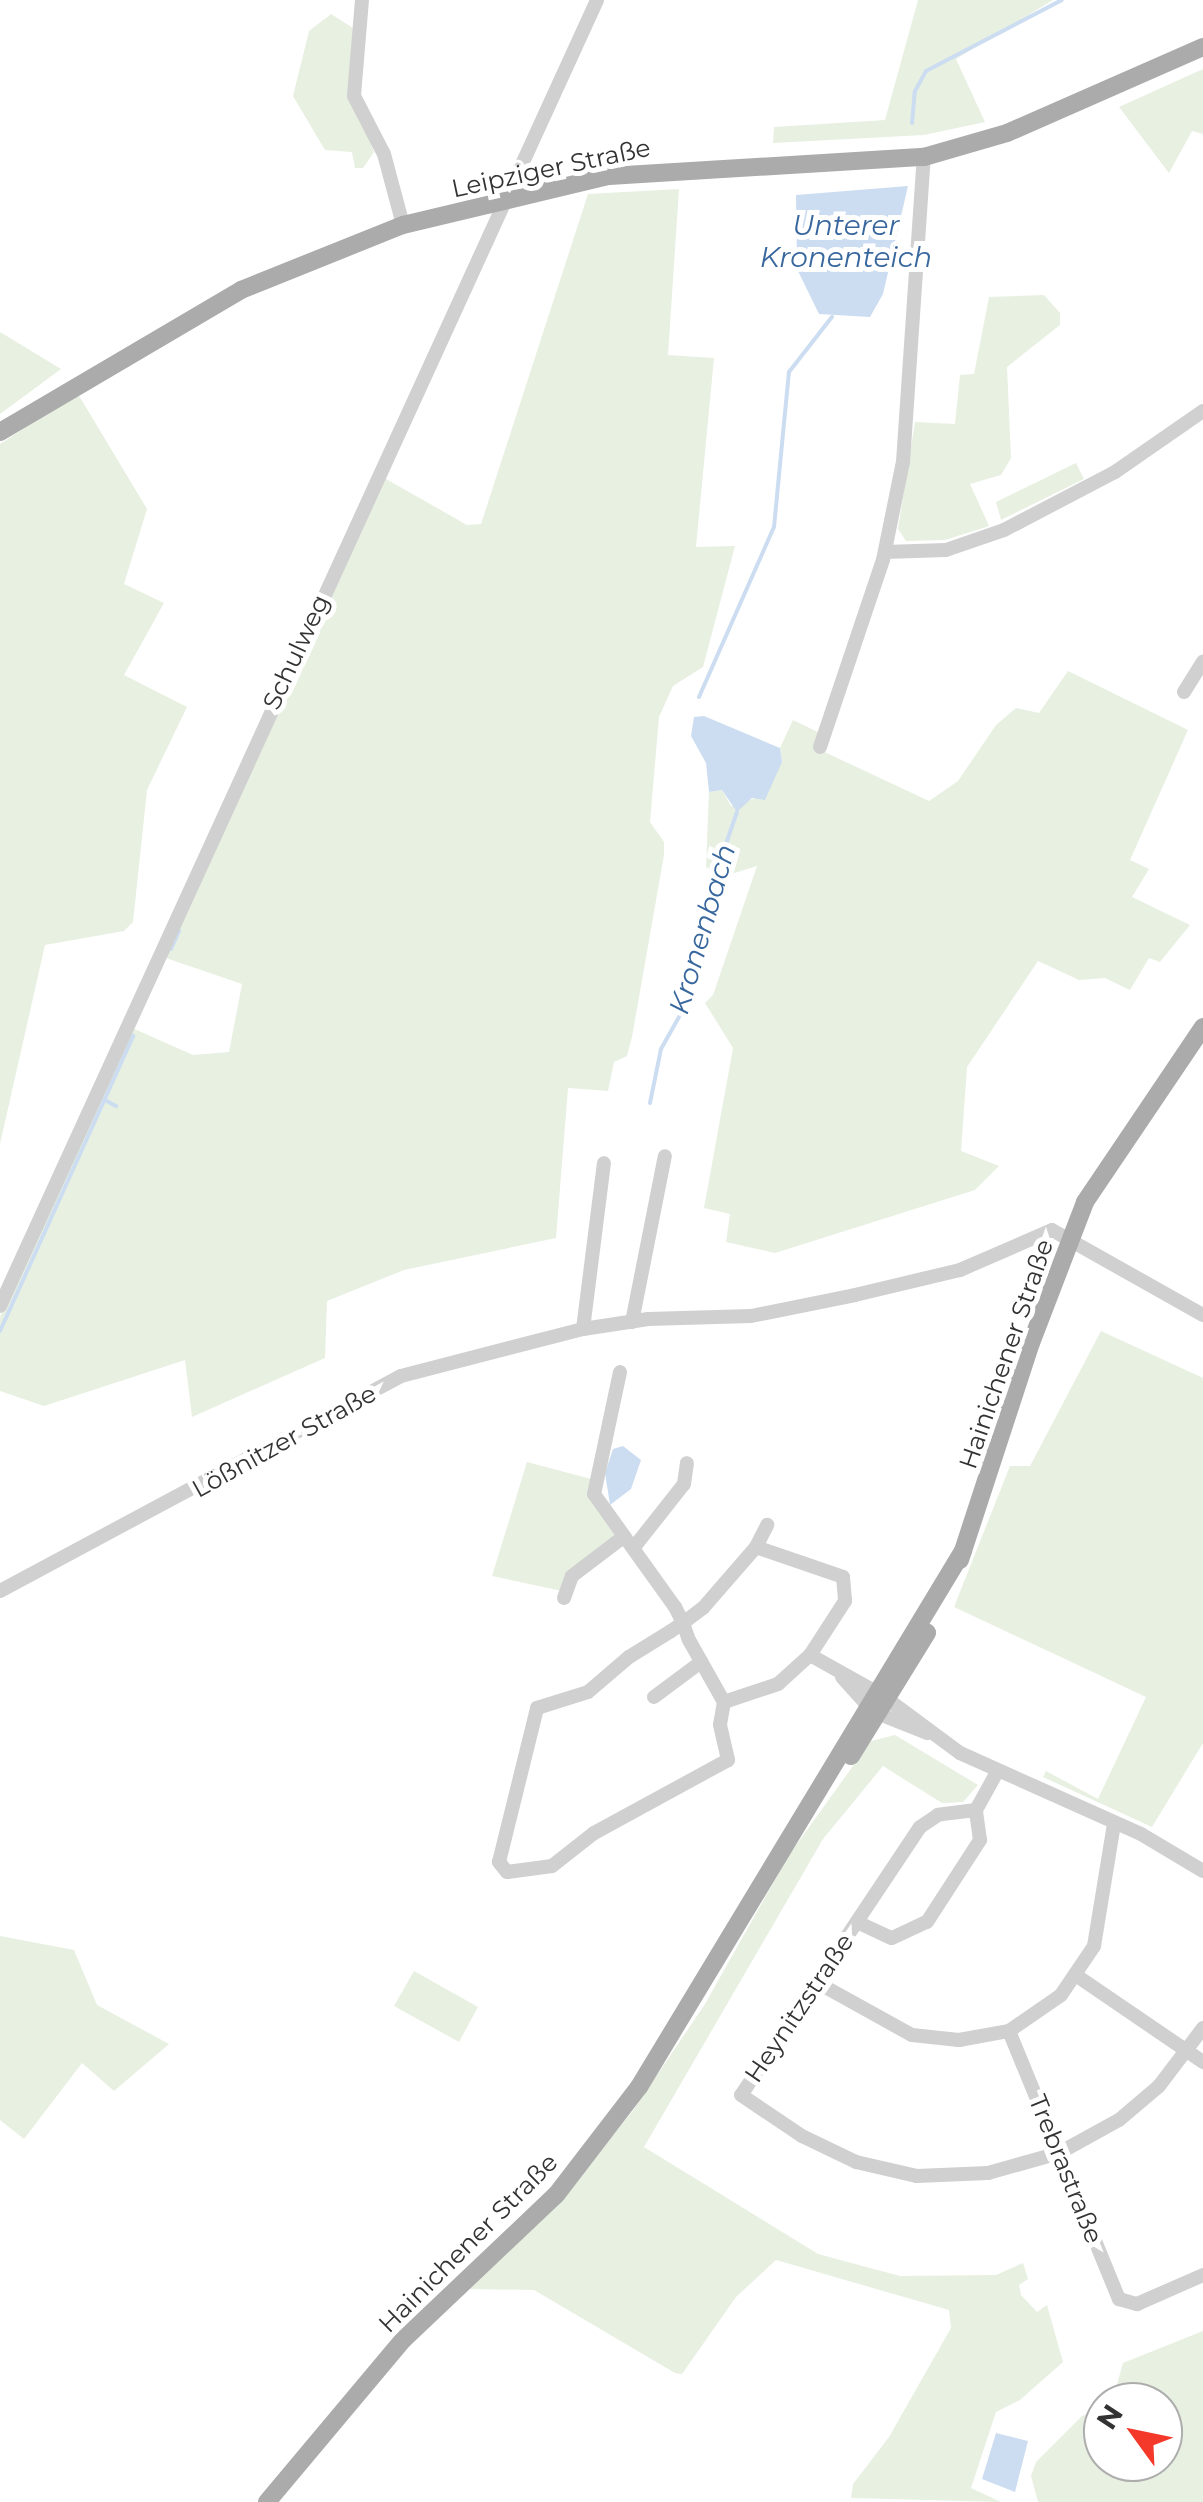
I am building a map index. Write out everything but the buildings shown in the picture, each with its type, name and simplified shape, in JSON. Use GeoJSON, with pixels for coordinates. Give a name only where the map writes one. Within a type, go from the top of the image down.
{"type":"FeatureCollection","features":[{"type":"Feature","properties":{"kind":"main road","name":"Leipziger Straße"},"geometry":{"type":"LineString","coordinates":[[0,432],[240,290],[403,225],[608,176],[691,166],[924,157],[1006,133],[1203,47]]}},
{"type":"Feature","properties":{"kind":"main road","name":"Hainichener Straße"},"geometry":{"type":"LineString","coordinates":[[267,2502],[404,2339],[575,2172],[675,2035],[779,1852],[877,1702],[964,1550],[1071,1239],[1096,1182],[1203,1027]]}},
{"type":"Feature","properties":{"kind":"street"},"geometry":{"type":"LineString","coordinates":[[362,0],[354,96],[384,154],[403,225]]}},
{"type":"Feature","properties":{"kind":"street","name":"Schulweg"},"geometry":{"type":"LineString","coordinates":[[0,1306],[597,0]]}},
{"type":"Feature","properties":{"kind":"street"},"geometry":{"type":"LineString","coordinates":[[820,746],[885,552],[914,362],[924,157]]}},
{"type":"Feature","properties":{"kind":"street"},"geometry":{"type":"LineString","coordinates":[[885,552],[946,550],[1004,530],[1115,472],[1203,411]]}},
{"type":"Feature","properties":{"kind":"street"},"geometry":{"type":"LineString","coordinates":[[1184,692],[1203,662]]}},
{"type":"Feature","properties":{"kind":"street"},"geometry":{"type":"LineString","coordinates":[[632,1322],[665,1156]]}},
{"type":"Feature","properties":{"kind":"street"},"geometry":{"type":"LineString","coordinates":[[583,1329],[604,1163]]}},
{"type":"Feature","properties":{"kind":"street","name":"Lößnitzer Straße"},"geometry":{"type":"LineString","coordinates":[[0,1591],[401,1376],[583,1329],[766,1313],[960,1270],[1048,1230],[1071,1239]]}},
{"type":"Feature","properties":{"kind":"street"},"geometry":{"type":"LineString","coordinates":[[1071,1239],[1203,1315]]}},
{"type":"Feature","properties":{"kind":"street"},"geometry":{"type":"LineString","coordinates":[[620,1372],[594,1494],[683,1622],[724,1702],[720,1725],[730,1752],[722,1767],[594,1833],[552,1866],[507,1872],[499,1862],[537,1708],[588,1692],[683,1622],[733,1579],[767,1525]]}},
{"type":"Feature","properties":{"kind":"street"},"geometry":{"type":"LineString","coordinates":[[564,1598],[572,1576],[628,1542],[684,1484],[688,1463]]}},
{"type":"Feature","properties":{"kind":"street"},"geometry":{"type":"LineString","coordinates":[[724,1702],[778,1684],[810,1655],[844,1601],[843,1577],[756,1547]]}},
{"type":"Feature","properties":{"kind":"street"},"geometry":{"type":"LineString","coordinates":[[810,1655],[927,1733],[998,1772],[1114,1824],[1203,1871]]}},
{"type":"Feature","properties":{"kind":"street"},"geometry":{"type":"LineString","coordinates":[[654,1698],[701,1662]]}},
{"type":"Feature","properties":{"kind":"street","name":"Heynitzstraße"},"geometry":{"type":"LineString","coordinates":[[858,1922],[892,1938],[927,1922],[980,1840],[976,1810],[998,1772]]}},
{"type":"Feature","properties":{"kind":"street","name":"Heynitzstraße"},"geometry":{"type":"LineString","coordinates":[[976,1810],[927,1820],[741,2095],[819,2146],[900,2174],[988,2173],[1059,2152]]}},
{"type":"Feature","properties":{"kind":"street"},"geometry":{"type":"LineString","coordinates":[[818,1982],[912,2035],[959,2040],[1009,2031],[1046,2008],[1077,1976],[1100,1926],[1114,1824]]}},
{"type":"Feature","properties":{"kind":"street"},"geometry":{"type":"LineString","coordinates":[[1077,1976],[1203,2062]]}},
{"type":"Feature","properties":{"kind":"street"},"geometry":{"type":"LineString","coordinates":[[1059,2152],[1139,2106],[1190,2052],[1203,2028]]}},
{"type":"Feature","properties":{"kind":"street","name":"Trebrastraße"},"geometry":{"type":"LineString","coordinates":[[1009,2031],[1126,2305],[1203,2276]]}},
{"type":"Feature","properties":{"kind":"green space"},"geometry":{"type":"Polygon","coordinates":[[[918,0],[1053,0],[956,59],[985,122],[924,135],[773,143],[774,127],[885,120],[918,0]]]}},
{"type":"Feature","properties":{"kind":"green space"},"geometry":{"type":"Polygon","coordinates":[[[331,14],[353,28],[349,81],[374,152],[363,168],[355,168],[352,152],[325,150],[293,96],[309,31],[331,14]]]}},
{"type":"Feature","properties":{"kind":"green space"},"geometry":{"type":"Polygon","coordinates":[[[1203,69],[1203,134],[1192,131],[1169,173],[1119,107],[1203,69]]]}},
{"type":"Feature","properties":{"kind":"green space"},"geometry":{"type":"Polygon","coordinates":[[[679,189],[668,355],[714,358],[696,547],[735,546],[703,667],[673,686],[659,717],[650,822],[664,842],[664,855],[632,1037],[627,1056],[614,1062],[608,1091],[568,1088],[556,1238],[404,1270],[327,1301],[325,1358],[192,1417],[185,1360],[44,1406],[0,1391],[0,1317],[130,1027],[193,1055],[229,1052],[242,984],[163,957],[379,475],[467,525],[481,524],[588,194],[679,189]]]}},
{"type":"Feature","properties":{"kind":"green space"},"geometry":{"type":"Polygon","coordinates":[[[1044,295],[1060,313],[1060,325],[1007,367],[1011,458],[1001,475],[970,484],[989,526],[945,540],[906,541],[898,529],[915,422],[955,424],[960,375],[974,374],[989,297],[1044,295]]]}},
{"type":"Feature","properties":{"kind":"green space"},"geometry":{"type":"Polygon","coordinates":[[[0,332],[61,369],[0,414],[0,332]]]}},
{"type":"Feature","properties":{"kind":"green space"},"geometry":{"type":"Polygon","coordinates":[[[78,394],[147,509],[124,584],[164,603],[124,675],[187,707],[147,790],[133,922],[124,931],[45,945],[0,1144],[0,444],[78,394]]]}},
{"type":"Feature","properties":{"kind":"green space"},"geometry":{"type":"Polygon","coordinates":[[[1076,463],[1084,479],[1001,520],[996,502],[1076,463]]]}},
{"type":"Feature","properties":{"kind":"green space"},"geometry":{"type":"Polygon","coordinates":[[[1068,671],[1188,730],[1130,860],[1149,869],[1132,897],[1190,925],[1160,962],[1149,958],[1130,990],[1105,978],[1079,980],[1038,961],[967,1067],[961,1151],[999,1166],[975,1190],[775,1253],[726,1242],[730,1214],[704,1208],[733,1048],[705,1003],[713,995],[757,866],[725,876],[706,867],[709,792],[722,790],[731,806],[759,797],[782,762],[780,748],[793,720],[820,733],[816,748],[929,801],[958,781],[996,725],[1016,708],[1039,713],[1068,671]]]}},
{"type":"Feature","properties":{"kind":"green space"},"geometry":{"type":"Polygon","coordinates":[[[1101,1331],[1203,1378],[1203,1743],[1152,1827],[1043,1777],[1046,1771],[1098,1799],[1146,1697],[954,1607],[1010,1466],[1030,1466],[1101,1331]]]}},
{"type":"Feature","properties":{"kind":"green space"},"geometry":{"type":"Polygon","coordinates":[[[527,1462],[591,1479],[622,1538],[572,1576],[567,1592],[492,1576],[527,1462]]]}},
{"type":"Feature","properties":{"kind":"green space"},"geometry":{"type":"Polygon","coordinates":[[[895,1735],[978,1785],[963,1802],[942,1803],[883,1766],[823,1839],[644,2147],[818,2254],[900,2276],[996,2275],[1023,2263],[1028,2279],[1019,2285],[1021,2295],[1037,2312],[1047,2305],[1063,2362],[1020,2400],[996,2412],[971,2488],[1001,2502],[851,2498],[853,2484],[889,2437],[951,2328],[949,2310],[776,2260],[736,2297],[682,2374],[534,2290],[468,2289],[553,2208],[632,2112],[705,2004],[789,1855],[871,1741],[895,1735]]]}},
{"type":"Feature","properties":{"kind":"green space"},"geometry":{"type":"Polygon","coordinates":[[[0,1936],[74,1950],[97,2005],[169,2044],[114,2091],[82,2063],[24,2139],[0,2120],[0,1936]]]}},
{"type":"Feature","properties":{"kind":"green space"},"geometry":{"type":"Polygon","coordinates":[[[414,1971],[478,2007],[459,2042],[394,2006],[414,1971]]]}},
{"type":"Feature","properties":{"kind":"green space"},"geometry":{"type":"Polygon","coordinates":[[[1203,2331],[1203,2502],[1038,2502],[1031,2476],[1036,2462],[1083,2416],[1083,2482],[1183,2482],[1183,2382],[1118,2382],[1123,2363],[1203,2331]]]}},
{"type":"Feature","properties":{"kind":"water","name":"Unterer Kronenteich"},"geometry":{"type":"Polygon","coordinates":[[[908,186],[883,294],[870,317],[819,314],[797,269],[796,195],[908,186]]]}},
{"type":"Feature","properties":{"kind":"water"},"geometry":{"type":"Polygon","coordinates":[[[704,716],[780,748],[782,762],[765,800],[752,798],[737,812],[722,790],[709,792],[706,763],[691,736],[694,717],[704,716]]]}},
{"type":"Feature","properties":{"kind":"water"},"geometry":{"type":"Polygon","coordinates":[[[623,1446],[641,1460],[631,1489],[610,1505],[605,1473],[613,1449],[623,1446]]]}},
{"type":"Feature","properties":{"kind":"water"},"geometry":{"type":"Polygon","coordinates":[[[996,2433],[1028,2441],[1015,2492],[982,2479],[996,2433]]]}},
{"type":"Feature","properties":{"kind":"waterway","name":"Kronenbach"},"geometry":{"type":"LineString","coordinates":[[912,123],[915,91],[926,71],[1062,0]]}},
{"type":"Feature","properties":{"kind":"waterway","name":"Kronenbach"},"geometry":{"type":"LineString","coordinates":[[699,697],[774,527],[789,372],[832,317]]}},
{"type":"Feature","properties":{"kind":"waterway","name":"Kronenbach"},"geometry":{"type":"LineString","coordinates":[[650,1103],[661,1049],[684,1008],[707,899],[737,812]]}},
{"type":"Feature","properties":{"kind":"waterway"},"geometry":{"type":"LineString","coordinates":[[171,949],[179,931]]}},
{"type":"Feature","properties":{"kind":"waterway"},"geometry":{"type":"LineString","coordinates":[[0,1331],[133,1036]]}},
{"type":"Feature","properties":{"kind":"waterway"},"geometry":{"type":"LineString","coordinates":[[105,1100],[116,1106]]}}]}
